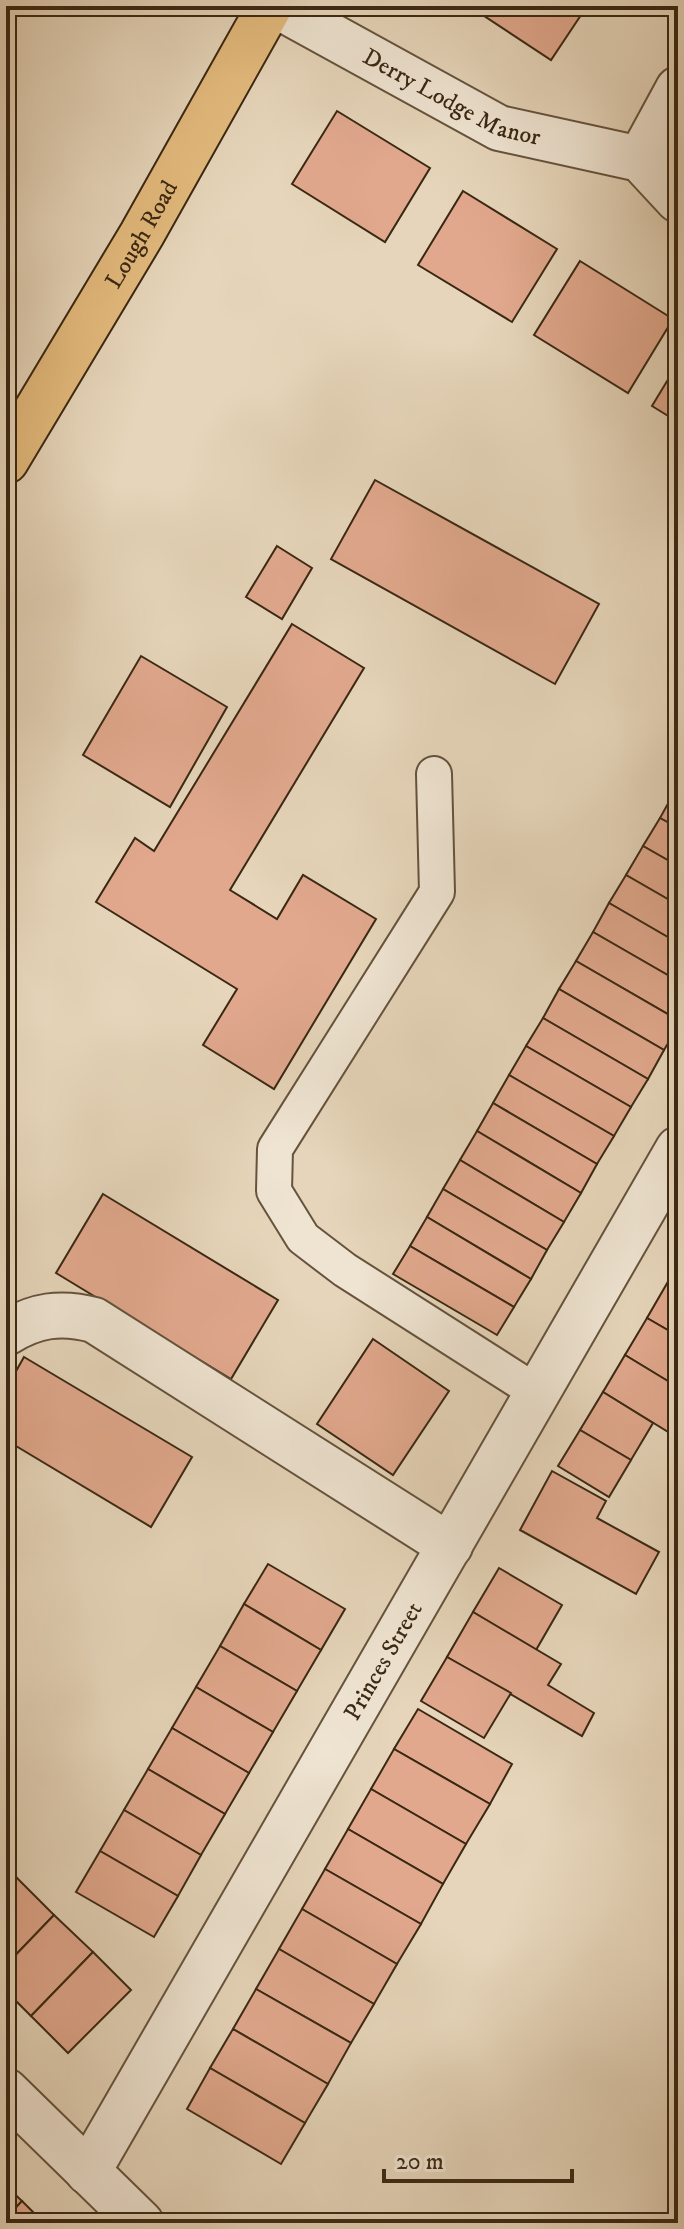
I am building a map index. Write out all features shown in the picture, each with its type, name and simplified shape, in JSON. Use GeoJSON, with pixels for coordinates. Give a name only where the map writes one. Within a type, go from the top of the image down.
{"type":"FeatureCollection","features":[{"type":"Feature","properties":{"kind":"main road","name":"Lough Road"},"geometry":{"type":"LineString","coordinates":[[6,461],[142,234],[270,6]]}},
{"type":"Feature","properties":{"kind":"street","name":"Derry Lodge Manor"},"geometry":{"type":"LineString","coordinates":[[277,6],[499,128],[640,159]]}},
{"type":"Feature","properties":{"kind":"street"},"geometry":{"type":"LineString","coordinates":[[678,89],[640,159],[678,200]]}},
{"type":"Feature","properties":{"kind":"street","name":"Princes Street"},"geometry":{"type":"LineString","coordinates":[[88,2172],[678,1149]]}},
{"type":"Feature","properties":{"kind":"street"},"geometry":{"type":"LineString","coordinates":[[6,1333],[39,1317],[67,1315],[94,1320],[450,1546]]}},
{"type":"Feature","properties":{"kind":"street"},"geometry":{"type":"LineString","coordinates":[[6,2091],[141,2223]]}},
{"type":"Feature","properties":{"kind":"lane"},"geometry":{"type":"LineString","coordinates":[[434,774],[437,892],[275,1149],[274,1191],[303,1238],[345,1270],[538,1393]]}},
{"type":"Feature","properties":{"kind":"building"},"geometry":{"type":"Polygon","coordinates":[[[469,6],[587,6],[551,60],[469,6]]]}},
{"type":"Feature","properties":{"kind":"building"},"geometry":{"type":"Polygon","coordinates":[[[337,111],[430,168],[385,242],[292,184],[337,111]]]}},
{"type":"Feature","properties":{"kind":"building"},"geometry":{"type":"Polygon","coordinates":[[[463,191],[557,249],[512,322],[418,265],[463,191]]]}},
{"type":"Feature","properties":{"kind":"building"},"geometry":{"type":"Polygon","coordinates":[[[580,261],[673,319],[628,393],[534,335],[580,261]]]}},
{"type":"Feature","properties":{"kind":"building"},"geometry":{"type":"Polygon","coordinates":[[[678,363],[678,422],[652,406],[678,363]]]}},
{"type":"Feature","properties":{"kind":"building"},"geometry":{"type":"Polygon","coordinates":[[[375,480],[599,604],[555,684],[331,559],[375,480]]]}},
{"type":"Feature","properties":{"kind":"building"},"geometry":{"type":"Polygon","coordinates":[[[277,546],[312,568],[282,619],[246,597],[277,546]]]}},
{"type":"Feature","properties":{"kind":"building"},"geometry":{"type":"Polygon","coordinates":[[[292,624],[364,668],[230,890],[277,919],[303,875],[376,919],[274,1089],[203,1045],[237,989],[96,902],[135,838],[154,851],[292,624]]]}},
{"type":"Feature","properties":{"kind":"building"},"geometry":{"type":"Polygon","coordinates":[[[141,656],[227,707],[170,807],[83,755],[141,656]]]}},
{"type":"Feature","properties":{"kind":"building"},"geometry":{"type":"Polygon","coordinates":[[[678,790],[678,828],[660,818],[678,790]]]}},
{"type":"Feature","properties":{"kind":"building"},"geometry":{"type":"Polygon","coordinates":[[[660,818],[678,828],[678,866],[643,846],[660,818]]]}},
{"type":"Feature","properties":{"kind":"building"},"geometry":{"type":"Polygon","coordinates":[[[643,846],[678,866],[678,905],[626,875],[643,846]]]}},
{"type":"Feature","properties":{"kind":"building"},"geometry":{"type":"Polygon","coordinates":[[[626,875],[678,905],[678,943],[609,903],[626,875]]]}},
{"type":"Feature","properties":{"kind":"building"},"geometry":{"type":"Polygon","coordinates":[[[609,903],[678,943],[678,981],[593,932],[609,903]]]}},
{"type":"Feature","properties":{"kind":"building"},"geometry":{"type":"Polygon","coordinates":[[[593,932],[678,981],[678,1020],[576,961],[593,932]]]}},
{"type":"Feature","properties":{"kind":"building"},"geometry":{"type":"Polygon","coordinates":[[[576,961],[678,1020],[678,1027],[664,1050],[559,989],[576,961]]]}},
{"type":"Feature","properties":{"kind":"building"},"geometry":{"type":"Polygon","coordinates":[[[559,989],[664,1050],[648,1079],[543,1018],[559,989]]]}},
{"type":"Feature","properties":{"kind":"building"},"geometry":{"type":"Polygon","coordinates":[[[543,1018],[648,1079],[631,1107],[526,1046],[543,1018]]]}},
{"type":"Feature","properties":{"kind":"building"},"geometry":{"type":"Polygon","coordinates":[[[526,1046],[631,1107],[614,1136],[509,1075],[526,1046]]]}},
{"type":"Feature","properties":{"kind":"building"},"geometry":{"type":"Polygon","coordinates":[[[509,1075],[614,1136],[597,1164],[493,1103],[509,1075]]]}},
{"type":"Feature","properties":{"kind":"building"},"geometry":{"type":"Polygon","coordinates":[[[493,1103],[597,1164],[581,1193],[477,1131],[493,1103]]]}},
{"type":"Feature","properties":{"kind":"building"},"geometry":{"type":"Polygon","coordinates":[[[477,1131],[581,1193],[564,1222],[460,1160],[477,1131]]]}},
{"type":"Feature","properties":{"kind":"building"},"geometry":{"type":"Polygon","coordinates":[[[460,1160],[564,1222],[547,1250],[443,1189],[460,1160]]]}},
{"type":"Feature","properties":{"kind":"building"},"geometry":{"type":"Polygon","coordinates":[[[443,1189],[547,1250],[531,1279],[427,1217],[443,1189]]]}},
{"type":"Feature","properties":{"kind":"building"},"geometry":{"type":"Polygon","coordinates":[[[103,1194],[278,1300],[231,1379],[56,1273],[103,1194]]]}},
{"type":"Feature","properties":{"kind":"building"},"geometry":{"type":"Polygon","coordinates":[[[427,1217],[531,1279],[514,1307],[410,1246],[427,1217]]]}},
{"type":"Feature","properties":{"kind":"building"},"geometry":{"type":"Polygon","coordinates":[[[410,1246],[514,1307],[497,1335],[393,1274],[410,1246]]]}},
{"type":"Feature","properties":{"kind":"building"},"geometry":{"type":"Polygon","coordinates":[[[669,1280],[678,1286],[678,1336],[647,1318],[669,1280]]]}},
{"type":"Feature","properties":{"kind":"building"},"geometry":{"type":"Polygon","coordinates":[[[647,1318],[678,1336],[676,1386],[625,1355],[647,1318]]]}},
{"type":"Feature","properties":{"kind":"building"},"geometry":{"type":"Polygon","coordinates":[[[373,1339],[449,1391],[393,1475],[317,1424],[373,1339]]]}},
{"type":"Feature","properties":{"kind":"building"},"geometry":{"type":"Polygon","coordinates":[[[625,1355],[676,1386],[670,1396],[678,1401],[678,1438],[603,1392],[625,1355]]]}},
{"type":"Feature","properties":{"kind":"building"},"geometry":{"type":"Polygon","coordinates":[[[24,1357],[192,1457],[151,1527],[6,1440],[6,1389],[24,1357]]]}},
{"type":"Feature","properties":{"kind":"building"},"geometry":{"type":"Polygon","coordinates":[[[603,1392],[653,1423],[631,1460],[580,1430],[603,1392]]]}},
{"type":"Feature","properties":{"kind":"building"},"geometry":{"type":"Polygon","coordinates":[[[580,1430],[631,1460],[609,1497],[558,1466],[580,1430]]]}},
{"type":"Feature","properties":{"kind":"building"},"geometry":{"type":"Polygon","coordinates":[[[552,1471],[606,1501],[597,1518],[659,1552],[636,1594],[520,1530],[552,1471]]]}},
{"type":"Feature","properties":{"kind":"building"},"geometry":{"type":"Polygon","coordinates":[[[268,1564],[345,1609],[321,1650],[244,1604],[268,1564]]]}},
{"type":"Feature","properties":{"kind":"building"},"geometry":{"type":"Polygon","coordinates":[[[499,1568],[562,1605],[536,1650],[473,1612],[499,1568]]]}},
{"type":"Feature","properties":{"kind":"building"},"geometry":{"type":"Polygon","coordinates":[[[244,1604],[321,1650],[297,1691],[220,1646],[244,1604]]]}},
{"type":"Feature","properties":{"kind":"building"},"geometry":{"type":"Polygon","coordinates":[[[473,1612],[561,1664],[548,1685],[594,1713],[582,1736],[447,1657],[473,1612]]]}},
{"type":"Feature","properties":{"kind":"building"},"geometry":{"type":"Polygon","coordinates":[[[220,1646],[297,1691],[273,1732],[196,1687],[220,1646]]]}},
{"type":"Feature","properties":{"kind":"building"},"geometry":{"type":"Polygon","coordinates":[[[447,1657],[511,1693],[484,1738],[421,1701],[447,1657]]]}},
{"type":"Feature","properties":{"kind":"building"},"geometry":{"type":"Polygon","coordinates":[[[196,1687],[273,1732],[249,1773],[172,1728],[196,1687]]]}},
{"type":"Feature","properties":{"kind":"building"},"geometry":{"type":"Polygon","coordinates":[[[418,1709],[512,1764],[490,1804],[394,1749],[418,1709]]]}},
{"type":"Feature","properties":{"kind":"building"},"geometry":{"type":"Polygon","coordinates":[[[172,1728],[249,1773],[225,1814],[148,1769],[172,1728]]]}},
{"type":"Feature","properties":{"kind":"building"},"geometry":{"type":"Polygon","coordinates":[[[394,1749],[490,1804],[466,1844],[371,1789],[394,1749]]]}},
{"type":"Feature","properties":{"kind":"building"},"geometry":{"type":"Polygon","coordinates":[[[148,1769],[225,1814],[201,1855],[124,1810],[148,1769]]]}},
{"type":"Feature","properties":{"kind":"building"},"geometry":{"type":"Polygon","coordinates":[[[371,1789],[466,1844],[443,1884],[348,1829],[371,1789]]]}},
{"type":"Feature","properties":{"kind":"building"},"geometry":{"type":"Polygon","coordinates":[[[124,1810],[201,1855],[178,1896],[100,1851],[124,1810]]]}},
{"type":"Feature","properties":{"kind":"building"},"geometry":{"type":"Polygon","coordinates":[[[348,1829],[443,1884],[421,1924],[325,1869],[348,1829]]]}},
{"type":"Feature","properties":{"kind":"building"},"geometry":{"type":"Polygon","coordinates":[[[100,1851],[178,1896],[154,1937],[76,1892],[100,1851]]]}},
{"type":"Feature","properties":{"kind":"building"},"geometry":{"type":"Polygon","coordinates":[[[6,1867],[17,1878],[6,1889],[6,1867]]]}},
{"type":"Feature","properties":{"kind":"building"},"geometry":{"type":"Polygon","coordinates":[[[325,1869],[421,1924],[397,1964],[302,1909],[325,1869]]]}},
{"type":"Feature","properties":{"kind":"building"},"geometry":{"type":"Polygon","coordinates":[[[17,1878],[54,1915],[6,1965],[6,1889],[17,1878]]]}},
{"type":"Feature","properties":{"kind":"building"},"geometry":{"type":"Polygon","coordinates":[[[302,1909],[397,1964],[374,2004],[279,1949],[302,1909]]]}},
{"type":"Feature","properties":{"kind":"building"},"geometry":{"type":"Polygon","coordinates":[[[54,1915],[93,1952],[31,2016],[6,1991],[6,1965],[54,1915]]]}},
{"type":"Feature","properties":{"kind":"building"},"geometry":{"type":"Polygon","coordinates":[[[279,1949],[374,2004],[351,2043],[256,1989],[279,1949]]]}},
{"type":"Feature","properties":{"kind":"building"},"geometry":{"type":"Polygon","coordinates":[[[93,1952],[131,1990],[68,2053],[31,2016],[93,1952]]]}},
{"type":"Feature","properties":{"kind":"building"},"geometry":{"type":"Polygon","coordinates":[[[256,1989],[351,2043],[328,2084],[233,2029],[256,1989]]]}},
{"type":"Feature","properties":{"kind":"building"},"geometry":{"type":"Polygon","coordinates":[[[233,2029],[328,2084],[305,2123],[210,2068],[233,2029]]]}},
{"type":"Feature","properties":{"kind":"building"},"geometry":{"type":"Polygon","coordinates":[[[210,2068],[305,2123],[281,2164],[187,2109],[210,2068]]]}},
{"type":"Feature","properties":{"kind":"building"},"geometry":{"type":"Polygon","coordinates":[[[6,2186],[22,2201],[6,2218],[6,2186]]]}},
{"type":"Feature","properties":{"kind":"building"},"geometry":{"type":"Polygon","coordinates":[[[22,2201],[44,2223],[6,2223],[6,2218],[22,2201]]]}}]}
